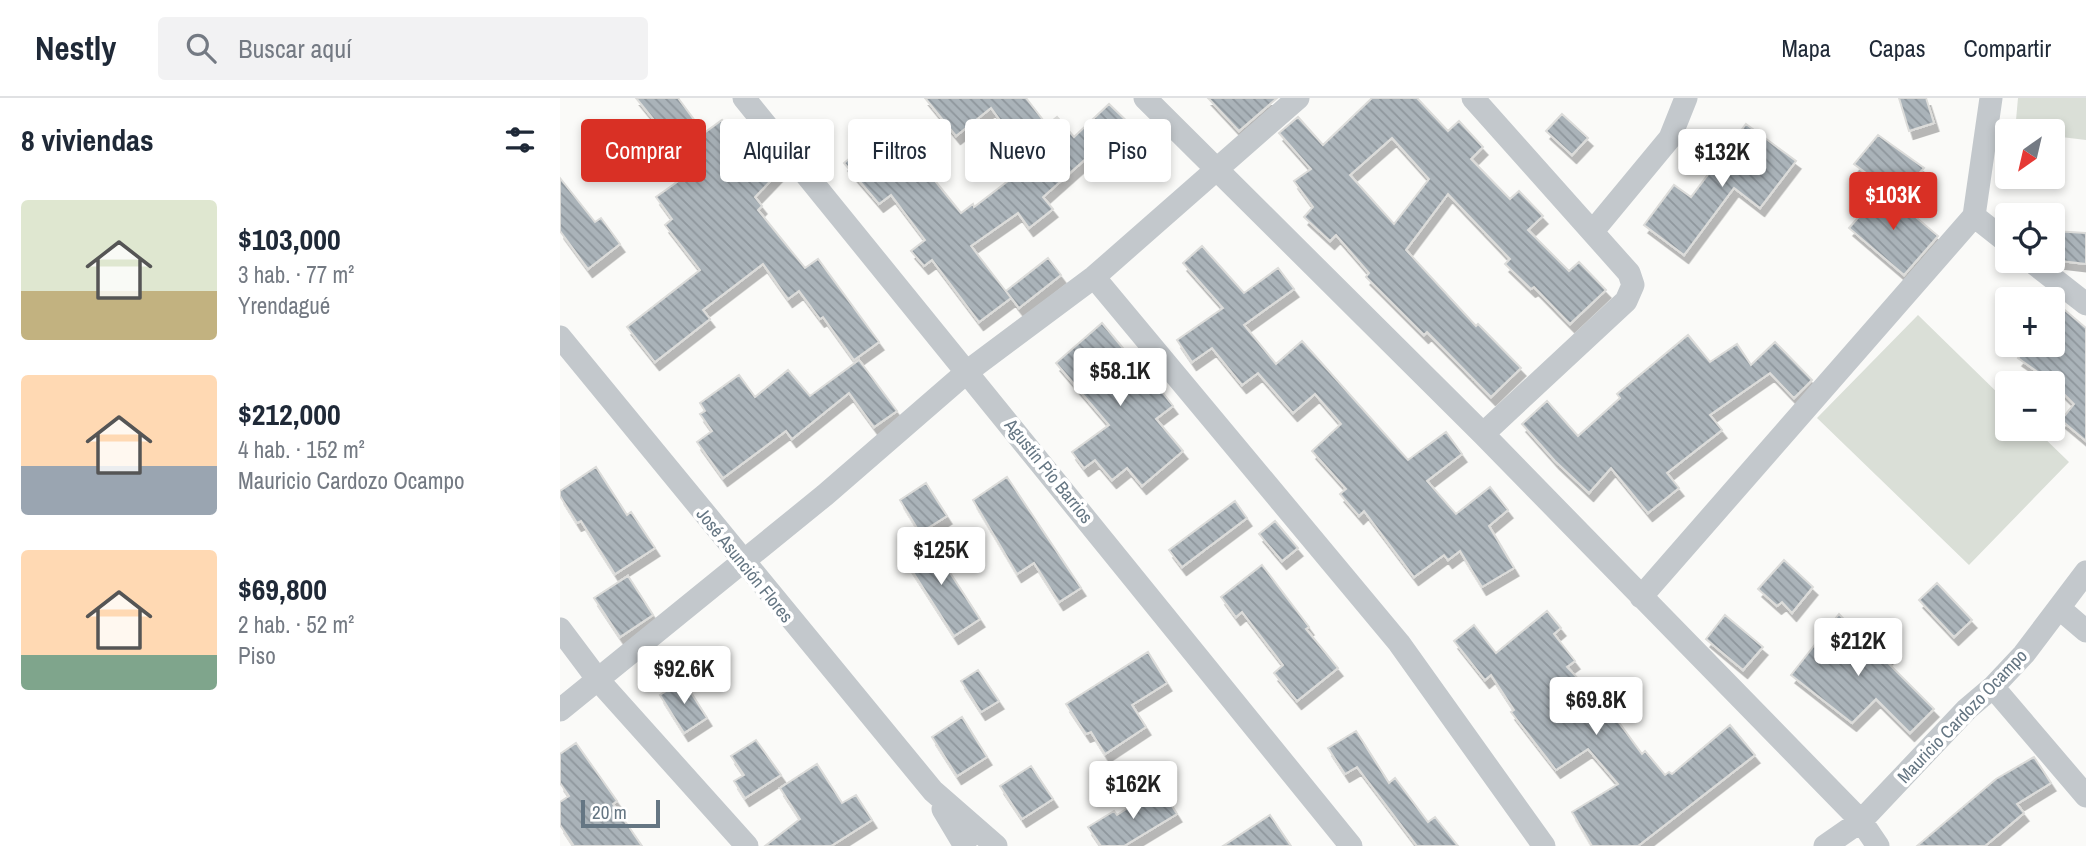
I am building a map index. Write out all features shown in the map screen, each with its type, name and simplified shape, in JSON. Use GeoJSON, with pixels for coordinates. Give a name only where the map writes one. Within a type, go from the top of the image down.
{"type":"FeatureCollection","features":[{"type":"Feature","properties":{"kind":"street","name":"Agustín Pío Barrios"},"geometry":{"type":"LineString","coordinates":[[744,98],[1351,846]]}},
{"type":"Feature","properties":{"kind":"street"},"geometry":{"type":"LineString","coordinates":[[1145,98],[1483,434],[1861,821],[1878,846]]}},
{"type":"Feature","properties":{"kind":"street"},"geometry":{"type":"LineString","coordinates":[[560,710],[825,495],[968,371],[1094,277],[1217,172],[1298,98]]}},
{"type":"Feature","properties":{"kind":"street"},"geometry":{"type":"LineString","coordinates":[[1474,98],[1629,273],[1633,285],[1626,301],[1483,434]]}},
{"type":"Feature","properties":{"kind":"street"},"geometry":{"type":"LineString","coordinates":[[1593,232],[1670,138],[1686,98]]}},
{"type":"Feature","properties":{"kind":"street"},"geometry":{"type":"LineString","coordinates":[[1641,597],[1974,216],[1991,98]]}},
{"type":"Feature","properties":{"kind":"street"},"geometry":{"type":"LineString","coordinates":[[1974,216],[1995,233]]}},
{"type":"Feature","properties":{"kind":"street"},"geometry":{"type":"LineString","coordinates":[[2046,273],[2086,304]]}},
{"type":"Feature","properties":{"kind":"street"},"geometry":{"type":"LineString","coordinates":[[1094,277],[1399,643],[1544,846]]}},
{"type":"Feature","properties":{"kind":"street","name":"José Asunción Flores"},"geometry":{"type":"LineString","coordinates":[[560,337],[741,561],[933,791],[996,846]]}},
{"type":"Feature","properties":{"kind":"street","name":"Mauricio Cardozo Ocampo"},"geometry":{"type":"LineString","coordinates":[[1825,846],[1861,821],[1967,709],[1993,687],[2086,572]]}},
{"type":"Feature","properties":{"kind":"street"},"geometry":{"type":"LineString","coordinates":[[2059,608],[2086,631]]}},
{"type":"Feature","properties":{"kind":"street"},"geometry":{"type":"LineString","coordinates":[[560,629],[599,681],[747,846]]}},
{"type":"Feature","properties":{"kind":"street"},"geometry":{"type":"LineString","coordinates":[[1993,687],[2086,796]]}},
{"type":"Feature","properties":{"kind":"street","name":"José Asunción Flores"},"geometry":{"type":"LineString","coordinates":[[933,791],[965,846]]}},
{"type":"Feature","properties":{"kind":"shaded area"},"geometry":{"type":"Polygon","coordinates":[[[2018,98],[2086,98],[2086,140],[2065,137],[2065,119],[2016,119],[2018,98]]]}},
{"type":"Feature","properties":{"kind":"shaded area"},"geometry":{"type":"Polygon","coordinates":[[[1918,315],[1995,390],[1995,441],[2047,441],[2069,462],[1969,565],[1817,418],[1918,315]]]}},
{"type":"Feature","properties":{"kind":"building"},"geometry":{"type":"Polygon","coordinates":[[[636,98],[678,98],[694,119],[653,119],[636,98]]]}},
{"type":"Feature","properties":{"kind":"building"},"geometry":{"type":"Polygon","coordinates":[[[925,98],[1026,98],[1042,119],[999,119],[991,108],[977,119],[965,119],[965,129],[956,136],[951,130],[951,119],[942,119],[925,98]]]}},
{"type":"Feature","properties":{"kind":"building"},"geometry":{"type":"Polygon","coordinates":[[[1208,98],[1277,98],[1239,131],[1208,98]]]}},
{"type":"Feature","properties":{"kind":"building"},"geometry":{"type":"Polygon","coordinates":[[[1372,98],[1417,98],[1448,131],[1459,121],[1483,147],[1471,159],[1510,199],[1519,191],[1543,216],[1528,230],[1569,271],[1579,262],[1606,290],[1570,324],[1534,287],[1531,289],[1505,264],[1510,259],[1448,194],[1406,250],[1476,326],[1478,324],[1521,368],[1491,397],[1427,332],[1424,335],[1366,277],[1369,273],[1336,235],[1330,241],[1304,217],[1313,207],[1294,181],[1311,169],[1279,133],[1298,117],[1323,145],[1372,98]],[[1392,138],[1350,175],[1394,224],[1429,179],[1392,138]]]}},
{"type":"Feature","properties":{"kind":"building"},"geometry":{"type":"Polygon","coordinates":[[[1899,98],[1926,98],[1934,123],[1909,131],[1899,98]]]}},
{"type":"Feature","properties":{"kind":"building"},"geometry":{"type":"Polygon","coordinates":[[[1109,104],[1125,119],[1093,119],[1109,104]]]}},
{"type":"Feature","properties":{"kind":"building"},"geometry":{"type":"Polygon","coordinates":[[[1562,114],[1588,138],[1572,155],[1546,131],[1562,114]]]}},
{"type":"Feature","properties":{"kind":"building"},"geometry":{"type":"Polygon","coordinates":[[[720,121],[720,182],[769,182],[755,197],[762,206],[758,210],[805,268],[818,259],[879,342],[854,360],[823,317],[820,319],[799,291],[788,299],[763,264],[703,310],[710,319],[655,362],[627,327],[700,270],[665,225],[672,219],[656,197],[677,182],[706,182],[706,132],[720,121]]]}},
{"type":"Feature","properties":{"kind":"building"},"geometry":{"type":"Polygon","coordinates":[[[1746,124],[1796,161],[1760,208],[1734,188],[1684,255],[1644,225],[1674,185],[1691,197],[1746,124]]]}},
{"type":"Feature","properties":{"kind":"building"},"geometry":{"type":"Polygon","coordinates":[[[1084,128],[1084,160],[1070,173],[1070,132],[1074,137],[1084,128]]]}},
{"type":"Feature","properties":{"kind":"building"},"geometry":{"type":"Polygon","coordinates":[[[1878,135],[1924,168],[1898,197],[1854,164],[1878,135]]]}},
{"type":"Feature","properties":{"kind":"building"},"geometry":{"type":"Polygon","coordinates":[[[560,178],[595,222],[601,218],[620,244],[588,269],[560,231],[560,178]]]}},
{"type":"Feature","properties":{"kind":"building"},"geometry":{"type":"Polygon","coordinates":[[[860,182],[936,182],[961,213],[973,204],[974,207],[1007,182],[1060,182],[1043,197],[1053,209],[1029,228],[1018,213],[971,246],[1011,298],[979,322],[932,260],[924,266],[911,251],[925,240],[891,195],[879,204],[860,182]]]}},
{"type":"Feature","properties":{"kind":"building"},"geometry":{"type":"Polygon","coordinates":[[[1883,189],[1938,236],[1904,275],[1849,228],[1883,189]]]}},
{"type":"Feature","properties":{"kind":"building"},"geometry":{"type":"Polygon","coordinates":[[[2065,232],[2086,233],[2086,264],[2065,261],[2065,232]]]}},
{"type":"Feature","properties":{"kind":"building"},"geometry":{"type":"Polygon","coordinates":[[[1202,246],[1244,293],[1278,268],[1294,289],[1244,325],[1276,364],[1302,341],[1408,460],[1446,432],[1462,454],[1427,481],[1456,514],[1490,487],[1508,510],[1489,526],[1514,568],[1482,587],[1460,551],[1448,560],[1444,555],[1414,577],[1364,511],[1359,516],[1340,494],[1346,489],[1312,451],[1341,424],[1315,394],[1293,413],[1258,373],[1242,385],[1212,348],[1192,362],[1177,340],[1223,308],[1183,263],[1202,246]]]}},
{"type":"Feature","properties":{"kind":"building"},"geometry":{"type":"Polygon","coordinates":[[[1048,258],[1061,275],[1019,308],[1006,291],[1048,258]]]}},
{"type":"Feature","properties":{"kind":"building"},"geometry":{"type":"Polygon","coordinates":[[[2065,310],[2086,328],[2086,441],[2065,423],[2065,415],[2074,404],[2065,395],[2065,371],[2036,371],[2018,358],[2065,357],[2065,310]]]}},
{"type":"Feature","properties":{"kind":"building"},"geometry":{"type":"Polygon","coordinates":[[[1102,323],[1127,353],[1130,350],[1173,406],[1156,419],[1183,451],[1142,486],[1127,468],[1112,480],[1095,460],[1084,468],[1072,452],[1109,425],[1056,363],[1102,323]]]}},
{"type":"Feature","properties":{"kind":"building"},"geometry":{"type":"Polygon","coordinates":[[[1688,335],[1710,362],[1737,344],[1751,365],[1775,342],[1812,380],[1794,398],[1770,373],[1710,415],[1722,430],[1667,473],[1679,488],[1648,513],[1611,468],[1589,493],[1555,461],[1522,424],[1547,401],[1578,436],[1620,398],[1617,394],[1688,335]]]}},
{"type":"Feature","properties":{"kind":"building"},"geometry":{"type":"Polygon","coordinates":[[[859,360],[897,411],[874,427],[849,393],[792,439],[786,431],[723,478],[697,442],[712,431],[700,414],[705,411],[700,403],[739,375],[755,397],[788,370],[810,396],[859,360]]]}},
{"type":"Feature","properties":{"kind":"building"},"geometry":{"type":"Polygon","coordinates":[[[596,467],[627,515],[631,512],[655,548],[615,574],[581,521],[577,523],[560,496],[560,491],[596,467]]]}},
{"type":"Feature","properties":{"kind":"building"},"geometry":{"type":"Polygon","coordinates":[[[1007,477],[1081,588],[1059,602],[1034,563],[1017,574],[973,500],[1007,477]]]}},
{"type":"Feature","properties":{"kind":"building"},"geometry":{"type":"Polygon","coordinates":[[[926,483],[947,516],[920,533],[900,500],[926,483]]]}},
{"type":"Feature","properties":{"kind":"building"},"geometry":{"type":"Polygon","coordinates":[[[1235,501],[1247,518],[1182,567],[1169,550],[1235,501]]]}},
{"type":"Feature","properties":{"kind":"building"},"geometry":{"type":"Polygon","coordinates":[[[1275,521],[1298,548],[1282,561],[1259,534],[1275,521]]]}},
{"type":"Feature","properties":{"kind":"building"},"geometry":{"type":"Polygon","coordinates":[[[928,539],[980,619],[954,636],[902,555],[928,539]]]}},
{"type":"Feature","properties":{"kind":"building"},"geometry":{"type":"Polygon","coordinates":[[[1784,560],[1813,587],[1792,613],[1782,602],[1777,606],[1758,589],[1784,560]]]}},
{"type":"Feature","properties":{"kind":"building"},"geometry":{"type":"Polygon","coordinates":[[[1262,565],[1309,627],[1306,629],[1338,668],[1297,701],[1274,673],[1283,665],[1242,612],[1236,617],[1221,597],[1262,565]]]}},
{"type":"Feature","properties":{"kind":"building"},"geometry":{"type":"Polygon","coordinates":[[[628,576],[653,615],[620,637],[594,598],[628,576]]]}},
{"type":"Feature","properties":{"kind":"building"},"geometry":{"type":"Polygon","coordinates":[[[1937,583],[1972,620],[1954,637],[1919,600],[1937,583]]]}},
{"type":"Feature","properties":{"kind":"building"},"geometry":{"type":"Polygon","coordinates":[[[1547,611],[1561,628],[1554,634],[1575,661],[1567,667],[1617,720],[1642,754],[1645,751],[1665,775],[1669,772],[1672,774],[1730,725],[1755,755],[1638,846],[1592,846],[1572,812],[1618,784],[1588,749],[1556,770],[1511,712],[1514,710],[1491,675],[1485,680],[1454,641],[1474,625],[1496,653],[1547,611]]]}},
{"type":"Feature","properties":{"kind":"building"},"geometry":{"type":"Polygon","coordinates":[[[1839,614],[1866,643],[1870,638],[1888,656],[1885,660],[1934,709],[1910,733],[1876,699],[1852,723],[1791,675],[1839,614]]]}},
{"type":"Feature","properties":{"kind":"building"},"geometry":{"type":"Polygon","coordinates":[[[1725,615],[1763,647],[1743,670],[1706,639],[1725,615]]]}},
{"type":"Feature","properties":{"kind":"building"},"geometry":{"type":"Polygon","coordinates":[[[1148,652],[1167,683],[1132,705],[1146,727],[1105,754],[1091,732],[1086,734],[1066,704],[1148,652]]]}},
{"type":"Feature","properties":{"kind":"building"},"geometry":{"type":"Polygon","coordinates":[[[978,670],[999,701],[981,712],[961,681],[978,670]]]}},
{"type":"Feature","properties":{"kind":"building"},"geometry":{"type":"Polygon","coordinates":[[[683,680],[707,718],[684,733],[660,695],[683,680]]]}},
{"type":"Feature","properties":{"kind":"building"},"geometry":{"type":"Polygon","coordinates":[[[962,717],[987,757],[957,776],[932,737],[962,717]]]}},
{"type":"Feature","properties":{"kind":"building"},"geometry":{"type":"Polygon","coordinates":[[[1356,731],[1389,783],[1395,778],[1428,822],[1435,817],[1458,846],[1417,846],[1357,767],[1345,774],[1328,748],[1356,731]]]}},
{"type":"Feature","properties":{"kind":"building"},"geometry":{"type":"Polygon","coordinates":[[[756,740],[781,775],[745,798],[734,781],[744,775],[731,756],[756,740]]]}},
{"type":"Feature","properties":{"kind":"building"},"geometry":{"type":"Polygon","coordinates":[[[576,743],[617,801],[613,804],[642,846],[574,846],[560,825],[560,802],[569,796],[560,783],[560,754],[576,743]]]}},
{"type":"Feature","properties":{"kind":"building"},"geometry":{"type":"Polygon","coordinates":[[[2034,757],[2051,783],[2017,804],[2024,813],[1985,846],[1917,846],[1996,779],[2034,757]]]}},
{"type":"Feature","properties":{"kind":"building"},"geometry":{"type":"Polygon","coordinates":[[[817,764],[842,803],[856,795],[872,820],[831,846],[765,846],[800,819],[780,788],[817,764]]]}},
{"type":"Feature","properties":{"kind":"building"},"geometry":{"type":"Polygon","coordinates":[[[1031,766],[1053,799],[1022,819],[1000,786],[1031,766]]]}},
{"type":"Feature","properties":{"kind":"building"},"geometry":{"type":"Polygon","coordinates":[[[1160,787],[1177,814],[1124,846],[1101,846],[1088,827],[1114,811],[1117,815],[1160,787]]]}},
{"type":"Feature","properties":{"kind":"building"},"geometry":{"type":"Polygon","coordinates":[[[1270,815],[1291,846],[1223,846],[1270,815]]]}}]}
